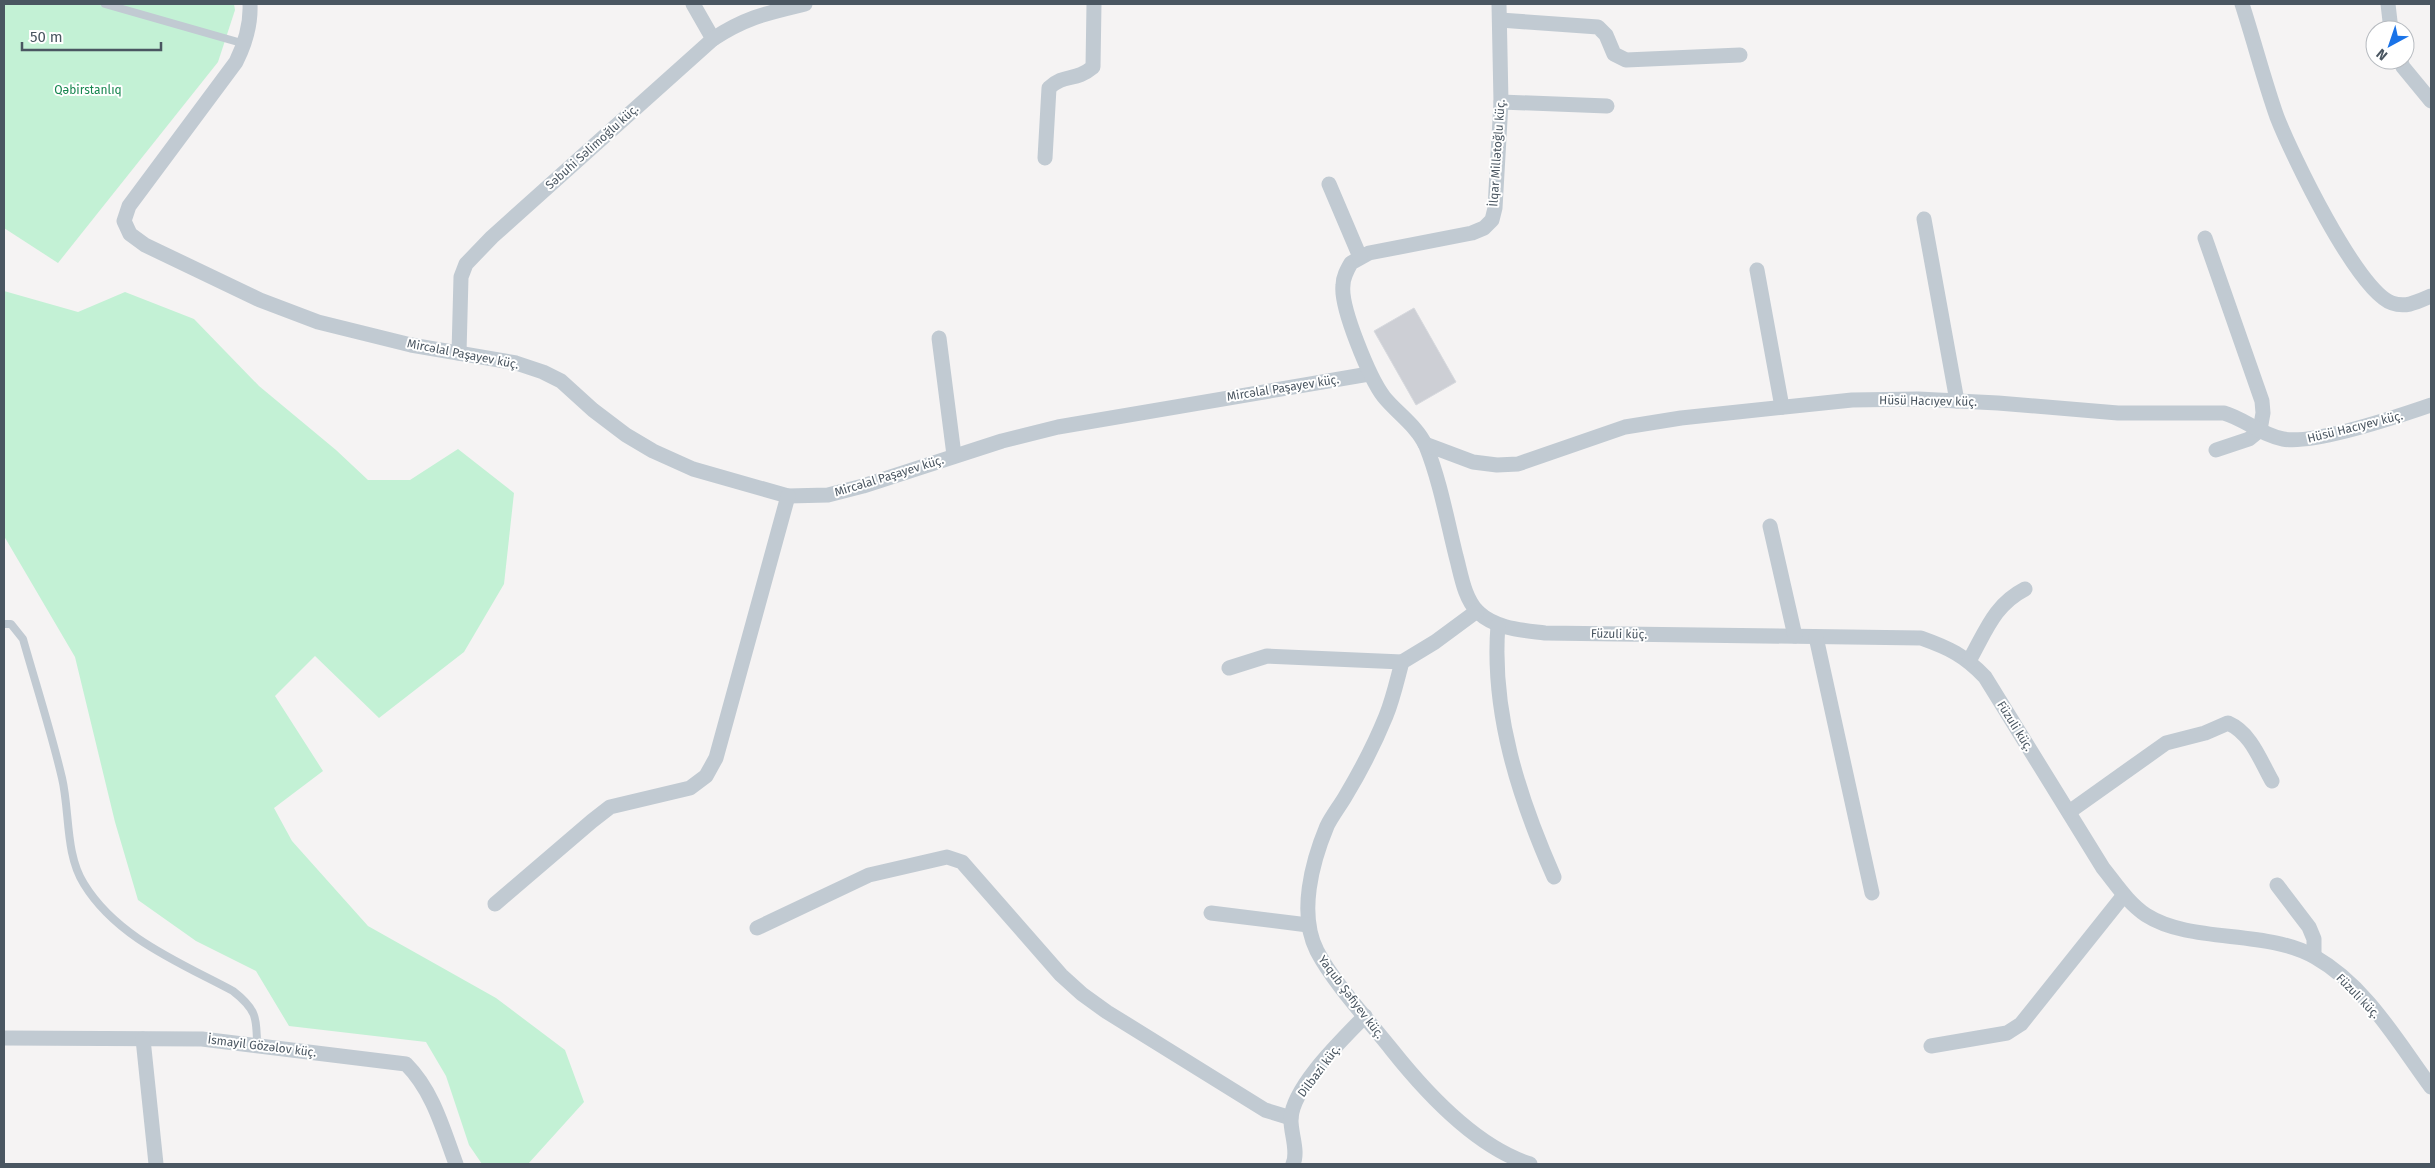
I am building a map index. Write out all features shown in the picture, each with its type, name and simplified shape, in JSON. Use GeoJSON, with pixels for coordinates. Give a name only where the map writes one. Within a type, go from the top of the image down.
{"type":"FeatureCollection","features":[{"type":"Feature","properties":{"kind":"street","name":"Mircəlal Paşayev küç."},"geometry":{"type":"LineString","coordinates":[[250,4],[245,44],[236,62],[129,206],[124,221],[130,234],[145,245],[260,300],[318,322],[411,345],[516,363],[543,372],[562,381],[619,430],[653,451],[694,469],[788,496],[828,495],[863,486],[954,455],[1058,427],[1369,374]]}},
{"type":"Feature","properties":{"kind":"street"},"geometry":{"type":"LineString","coordinates":[[693,4],[713,38]]}},
{"type":"Feature","properties":{"kind":"street","name":"Səbuhi Səlimoğlu küç."},"geometry":{"type":"LineString","coordinates":[[459,353],[460,277],[466,264],[492,237],[713,38],[737,23],[761,14],[805,4]]}},
{"type":"Feature","properties":{"kind":"street"},"geometry":{"type":"LineString","coordinates":[[1045,158],[1049,88],[1058,80],[1082,76],[1093,66],[1094,4]]}},
{"type":"Feature","properties":{"kind":"street","name":"İlqar Millətoğlu küç."},"geometry":{"type":"LineString","coordinates":[[1360,257],[1369,253],[1472,233],[1484,228],[1492,220],[1495,208],[1501,102],[1500,4]]}},
{"type":"Feature","properties":{"kind":"street"},"geometry":{"type":"LineString","coordinates":[[2242,4],[2277,116],[2303,174],[2354,264],[2372,288],[2389,302],[2405,306],[2431,296]]}},
{"type":"Feature","properties":{"kind":"street"},"geometry":{"type":"LineString","coordinates":[[2388,4],[2390,20]]}},
{"type":"Feature","properties":{"kind":"street"},"geometry":{"type":"LineString","coordinates":[[1500,20],[1598,27],[1606,35],[1614,54],[1626,60],[1740,55]]}},
{"type":"Feature","properties":{"kind":"street"},"geometry":{"type":"LineString","coordinates":[[2406,70],[2431,101]]}},
{"type":"Feature","properties":{"kind":"street"},"geometry":{"type":"LineString","coordinates":[[1501,102],[1607,106]]}},
{"type":"Feature","properties":{"kind":"street"},"geometry":{"type":"LineString","coordinates":[[1229,668],[1267,656],[1402,662],[1435,642],[1477,611],[1465,590],[1434,469],[1425,444],[1415,430],[1384,397],[1369,374],[1344,302],[1342,285],[1351,263],[1360,257],[1329,184]]}},
{"type":"Feature","properties":{"kind":"street"},"geometry":{"type":"LineString","coordinates":[[1924,219],[1956,401]]}},
{"type":"Feature","properties":{"kind":"street"},"geometry":{"type":"LineString","coordinates":[[2205,238],[2262,401],[2264,413],[2260,430],[2249,439],[2216,450]]}},
{"type":"Feature","properties":{"kind":"street"},"geometry":{"type":"LineString","coordinates":[[1757,270],[1782,407]]}},
{"type":"Feature","properties":{"kind":"street"},"geometry":{"type":"LineString","coordinates":[[939,338],[954,455]]}},
{"type":"Feature","properties":{"kind":"street","name":"Hüsü Hacıyev küç."},"geometry":{"type":"LineString","coordinates":[[1425,444],[1473,462],[1497,465],[1518,464],[1625,427],[1680,418],[1852,400],[1956,401],[2118,413],[2224,414],[2238,417],[2260,430],[2283,439],[2302,440],[2401,416],[2431,405]]}},
{"type":"Feature","properties":{"kind":"street"},"geometry":{"type":"LineString","coordinates":[[495,904],[592,821],[610,808],[690,788],[706,776],[716,758],[788,496]]}},
{"type":"Feature","properties":{"kind":"street"},"geometry":{"type":"LineString","coordinates":[[1770,526],[1795,636]]}},
{"type":"Feature","properties":{"kind":"street"},"geometry":{"type":"LineString","coordinates":[[1969,661],[2001,605],[2025,588]]}},
{"type":"Feature","properties":{"kind":"street","name":"Füzuli küç."},"geometry":{"type":"LineString","coordinates":[[1477,611],[1498,625],[1545,633],[1921,638],[1952,649],[1969,661],[1985,677],[2103,868],[2124,895],[2146,915],[2170,926],[2274,943],[2314,956],[2341,975],[2372,1007],[2431,1087]]}},
{"type":"Feature","properties":{"kind":"street"},"geometry":{"type":"LineString","coordinates":[[1498,625],[1496,650],[1501,703],[1512,762],[1533,829],[1554,877]]}},
{"type":"Feature","properties":{"kind":"street"},"geometry":{"type":"LineString","coordinates":[[1816,637],[1872,894]]}},
{"type":"Feature","properties":{"kind":"street","name":"Yaqub Şəfiyev küç."},"geometry":{"type":"LineString","coordinates":[[1402,662],[1385,717],[1345,797],[1328,824],[1318,850],[1309,898],[1308,924],[1316,950],[1415,1079],[1442,1107],[1483,1139],[1530,1164]]}},
{"type":"Feature","properties":{"kind":"street"},"geometry":{"type":"LineString","coordinates":[[2069,812],[2166,743],[2205,733],[2228,723],[2238,728],[2245,735],[2272,780]]}},
{"type":"Feature","properties":{"kind":"street"},"geometry":{"type":"LineString","coordinates":[[757,928],[869,875],[947,857],[962,862],[1061,975],[1082,994],[1107,1012],[1264,1110],[1291,1118]]}},
{"type":"Feature","properties":{"kind":"street"},"geometry":{"type":"LineString","coordinates":[[2277,884],[2314,938],[2314,956]]}},
{"type":"Feature","properties":{"kind":"street"},"geometry":{"type":"LineString","coordinates":[[1931,1046],[2007,1033],[2022,1024],[2124,895]]}},
{"type":"Feature","properties":{"kind":"street"},"geometry":{"type":"LineString","coordinates":[[1211,913],[1308,924]]}},
{"type":"Feature","properties":{"kind":"street","name":"Dilbazi küç."},"geometry":{"type":"LineString","coordinates":[[1293,1164],[1295,1161],[1291,1118],[1296,1101],[1309,1079],[1326,1058],[1365,1016]]}},
{"type":"Feature","properties":{"kind":"street","name":"İsmayil Gözəlov küç."},"geometry":{"type":"LineString","coordinates":[[4,1038],[202,1040],[406,1064],[420,1078],[434,1105],[456,1164]]}},
{"type":"Feature","properties":{"kind":"street"},"geometry":{"type":"LineString","coordinates":[[143,1039],[156,1164]]}},
{"type":"Feature","properties":{"kind":"lane"},"geometry":{"type":"LineString","coordinates":[[105,4],[245,44]]}},
{"type":"Feature","properties":{"kind":"lane"},"geometry":{"type":"LineString","coordinates":[[4,624],[12,624],[24,639],[62,779],[75,865],[84,885],[104,909],[127,930],[153,948],[233,991],[244,1000],[254,1011],[257,1046]]}},
{"type":"Feature","properties":{"kind":"green space","name":"Qəbirstanlıq"},"geometry":{"type":"Polygon","coordinates":[[[4,4],[234,4],[235,10],[218,62],[58,263],[4,228],[4,4]]]}},
{"type":"Feature","properties":{"kind":"green space"},"geometry":{"type":"Polygon","coordinates":[[[4,291],[78,312],[125,292],[194,319],[259,386],[336,450],[368,480],[410,480],[458,449],[514,493],[504,584],[464,652],[379,718],[315,656],[275,696],[323,771],[274,808],[292,841],[368,926],[496,998],[565,1050],[584,1102],[528,1164],[482,1164],[469,1145],[446,1076],[426,1042],[289,1026],[256,971],[196,941],[138,900],[115,822],[75,657],[4,536],[4,291]]]}},
{"type":"Feature","properties":{"kind":"building"},"geometry":{"type":"Polygon","coordinates":[[[1414,308],[1456,382],[1416,405],[1374,331],[1414,308]]]}}]}
